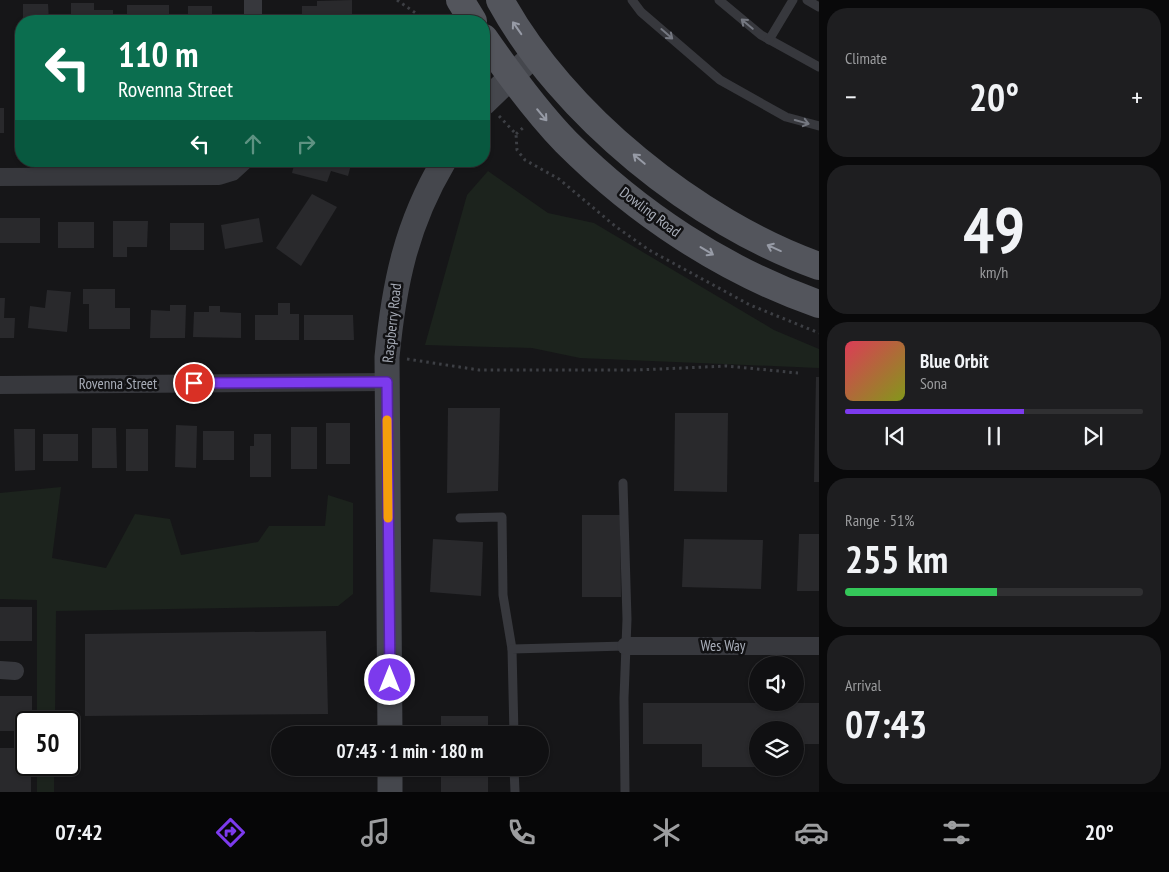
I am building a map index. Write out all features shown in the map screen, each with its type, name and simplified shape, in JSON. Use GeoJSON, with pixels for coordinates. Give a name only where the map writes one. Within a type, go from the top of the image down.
{"type":"FeatureCollection","features":[{"type":"Feature","properties":{"kind":"main road"},"geometry":{"type":"LineString","coordinates":[[460,0],[469,15]]}},
{"type":"Feature","properties":{"kind":"main road"},"geometry":{"type":"LineString","coordinates":[[500,0],[535,54],[592,118],[630,152],[693,202],[745,234],[819,266]]}},
{"type":"Feature","properties":{"kind":"main road"},"geometry":{"type":"LineString","coordinates":[[490,46],[512,76]]}},
{"type":"Feature","properties":{"kind":"main road"},"geometry":{"type":"LineString","coordinates":[[490,98],[535,54]]}},
{"type":"Feature","properties":{"kind":"main road","name":"Dowling Road"},"geometry":{"type":"LineString","coordinates":[[512,76],[566,142],[640,208],[720,259],[754,277],[819,304]]}},
{"type":"Feature","properties":{"kind":"main road","name":"Raspberry Road"},"geometry":{"type":"LineString","coordinates":[[390,726],[387,356],[392,301],[404,250],[414,221],[441,167]]}},
{"type":"Feature","properties":{"kind":"main road"},"geometry":{"type":"LineString","coordinates":[[390,776],[390,792]]}},
{"type":"Feature","properties":{"kind":"street"},"geometry":{"type":"LineString","coordinates":[[253,0],[253,15]]}},
{"type":"Feature","properties":{"kind":"street"},"geometry":{"type":"LineString","coordinates":[[0,177],[219,176],[232,172],[237,167]]}},
{"type":"Feature","properties":{"kind":"street","name":"Rovenna Street"},"geometry":{"type":"LineString","coordinates":[[0,385],[387,382]]}},
{"type":"Feature","properties":{"kind":"street","name":"Wes Way"},"geometry":{"type":"LineString","coordinates":[[626,646],[819,646]]}},
{"type":"Feature","properties":{"kind":"lane"},"geometry":{"type":"LineString","coordinates":[[632,0],[641,12],[720,80],[786,117],[819,126]]}},
{"type":"Feature","properties":{"kind":"lane"},"geometry":{"type":"LineString","coordinates":[[719,0],[769,40],[818,65]]}},
{"type":"Feature","properties":{"kind":"lane"},"geometry":{"type":"LineString","coordinates":[[769,40],[793,0]]}},
{"type":"Feature","properties":{"kind":"lane"},"geometry":{"type":"LineString","coordinates":[[807,0],[819,7]]}},
{"type":"Feature","properties":{"kind":"lane"},"geometry":{"type":"LineString","coordinates":[[623,483],[626,646],[624,698],[625,792]]}},
{"type":"Feature","properties":{"kind":"lane"},"geometry":{"type":"LineString","coordinates":[[460,518],[502,517],[503,595],[512,649],[514,726]]}},
{"type":"Feature","properties":{"kind":"lane"},"geometry":{"type":"LineString","coordinates":[[512,649],[626,646]]}},
{"type":"Feature","properties":{"kind":"lane"},"geometry":{"type":"LineString","coordinates":[[514,776],[515,792]]}},
{"type":"Feature","properties":{"kind":"path"},"geometry":{"type":"LineString","coordinates":[[397,0],[418,15]]}},
{"type":"Feature","properties":{"kind":"path"},"geometry":{"type":"LineString","coordinates":[[387,356],[479,370],[637,370],[727,366],[798,373]]}},
{"type":"Feature","properties":{"kind":"shaded area"},"geometry":{"type":"Polygon","coordinates":[[[488,171],[548,213],[594,223],[774,330],[819,349],[819,368],[580,358],[532,348],[425,345],[467,195],[488,171]]]}},
{"type":"Feature","properties":{"kind":"shaded area"},"geometry":{"type":"Polygon","coordinates":[[[61,487],[52,558],[106,568],[135,514],[170,519],[181,555],[258,542],[269,526],[325,526],[328,495],[353,503],[353,594],[338,606],[56,611],[55,711],[37,711],[37,600],[0,599],[0,493],[61,487]]]}},
{"type":"Feature","properties":{"kind":"shaded area"},"geometry":{"type":"Polygon","coordinates":[[[37,776],[54,776],[54,792],[37,792],[37,776]]]}},
{"type":"Feature","properties":{"kind":"building"},"geometry":{"type":"Polygon","coordinates":[[[352,0],[352,15],[302,15],[302,6],[317,6],[317,1],[352,0]]]}},
{"type":"Feature","properties":{"kind":"building"},"geometry":{"type":"Polygon","coordinates":[[[71,3],[94,3],[94,10],[113,10],[113,15],[71,15],[71,3]]]}},
{"type":"Feature","properties":{"kind":"building"},"geometry":{"type":"Polygon","coordinates":[[[23,4],[48,4],[49,15],[23,15],[23,4]]]}},
{"type":"Feature","properties":{"kind":"building"},"geometry":{"type":"Polygon","coordinates":[[[127,5],[169,5],[169,15],[127,15],[127,5]]]}},
{"type":"Feature","properties":{"kind":"building"},"geometry":{"type":"Polygon","coordinates":[[[188,6],[212,6],[212,15],[188,15],[188,6]]]}},
{"type":"Feature","properties":{"kind":"building"},"geometry":{"type":"Polygon","coordinates":[[[0,108],[4,108],[4,133],[0,133],[0,108]]]}},
{"type":"Feature","properties":{"kind":"building"},"geometry":{"type":"Polygon","coordinates":[[[294,167],[350,167],[348,176],[331,171],[327,182],[292,173],[294,167]]]}},
{"type":"Feature","properties":{"kind":"building"},"geometry":{"type":"Polygon","coordinates":[[[312,194],[337,207],[301,266],[276,248],[312,194]]]}},
{"type":"Feature","properties":{"kind":"building"},"geometry":{"type":"Polygon","coordinates":[[[0,218],[40,218],[40,243],[0,243],[0,218]]]}},
{"type":"Feature","properties":{"kind":"building"},"geometry":{"type":"Polygon","coordinates":[[[259,218],[263,242],[225,249],[221,225],[259,218]]]}},
{"type":"Feature","properties":{"kind":"building"},"geometry":{"type":"Polygon","coordinates":[[[113,221],[148,221],[147,247],[127,247],[127,257],[113,257],[113,221]]]}},
{"type":"Feature","properties":{"kind":"building"},"geometry":{"type":"Polygon","coordinates":[[[58,222],[94,222],[94,248],[58,248],[58,222]]]}},
{"type":"Feature","properties":{"kind":"building"},"geometry":{"type":"Polygon","coordinates":[[[170,223],[204,223],[204,250],[170,250],[170,223]]]}},
{"type":"Feature","properties":{"kind":"building"},"geometry":{"type":"Polygon","coordinates":[[[83,289],[115,289],[115,308],[130,308],[130,329],[89,329],[89,304],[83,304],[83,289]]]}},
{"type":"Feature","properties":{"kind":"building"},"geometry":{"type":"Polygon","coordinates":[[[47,290],[71,292],[67,332],[28,328],[30,306],[45,308],[47,290]]]}},
{"type":"Feature","properties":{"kind":"building"},"geometry":{"type":"Polygon","coordinates":[[[0,298],[5,298],[4,318],[15,318],[14,338],[0,338],[0,298]]]}},
{"type":"Feature","properties":{"kind":"building"},"geometry":{"type":"Polygon","coordinates":[[[278,303],[290,303],[290,314],[299,314],[299,340],[255,340],[255,315],[278,315],[278,303]]]}},
{"type":"Feature","properties":{"kind":"building"},"geometry":{"type":"Polygon","coordinates":[[[170,305],[186,305],[185,338],[150,338],[151,310],[170,311],[170,305]]]}},
{"type":"Feature","properties":{"kind":"building"},"geometry":{"type":"Polygon","coordinates":[[[209,306],[220,306],[220,312],[241,313],[241,338],[193,337],[194,312],[209,312],[209,306]]]}},
{"type":"Feature","properties":{"kind":"building"},"geometry":{"type":"Polygon","coordinates":[[[304,315],[353,315],[354,340],[304,340],[304,315]]]}},
{"type":"Feature","properties":{"kind":"building"},"geometry":{"type":"Polygon","coordinates":[[[816,377],[819,377],[819,482],[814,482],[816,377]]]}},
{"type":"Feature","properties":{"kind":"building"},"geometry":{"type":"Polygon","coordinates":[[[448,408],[500,408],[498,491],[447,493],[448,408]]]}},
{"type":"Feature","properties":{"kind":"building"},"geometry":{"type":"Polygon","coordinates":[[[675,413],[728,413],[727,492],[674,491],[675,413]]]}},
{"type":"Feature","properties":{"kind":"building"},"geometry":{"type":"Polygon","coordinates":[[[326,423],[350,423],[350,464],[326,464],[326,423]]]}},
{"type":"Feature","properties":{"kind":"building"},"geometry":{"type":"Polygon","coordinates":[[[176,425],[197,426],[196,468],[175,467],[176,425]]]}},
{"type":"Feature","properties":{"kind":"building"},"geometry":{"type":"Polygon","coordinates":[[[291,427],[317,427],[317,469],[291,469],[291,427]]]}},
{"type":"Feature","properties":{"kind":"building"},"geometry":{"type":"Polygon","coordinates":[[[92,428],[116,428],[117,468],[92,468],[92,428]]]}},
{"type":"Feature","properties":{"kind":"building"},"geometry":{"type":"Polygon","coordinates":[[[14,429],[35,429],[35,470],[15,471],[14,429]]]}},
{"type":"Feature","properties":{"kind":"building"},"geometry":{"type":"Polygon","coordinates":[[[126,429],[148,429],[148,471],[126,471],[126,429]]]}},
{"type":"Feature","properties":{"kind":"building"},"geometry":{"type":"Polygon","coordinates":[[[203,431],[234,431],[234,460],[203,460],[203,431]]]}},
{"type":"Feature","properties":{"kind":"building"},"geometry":{"type":"Polygon","coordinates":[[[43,434],[78,434],[78,461],[43,461],[43,434]]]}},
{"type":"Feature","properties":{"kind":"building"},"geometry":{"type":"Polygon","coordinates":[[[254,434],[271,434],[271,477],[250,477],[250,446],[254,446],[254,434]]]}},
{"type":"Feature","properties":{"kind":"building"},"geometry":{"type":"Polygon","coordinates":[[[582,515],[620,515],[621,597],[582,597],[582,515]]]}},
{"type":"Feature","properties":{"kind":"building"},"geometry":{"type":"Polygon","coordinates":[[[799,534],[819,534],[819,591],[797,591],[799,534]]]}},
{"type":"Feature","properties":{"kind":"building"},"geometry":{"type":"Polygon","coordinates":[[[433,539],[483,542],[481,596],[430,592],[433,539]]]}},
{"type":"Feature","properties":{"kind":"building"},"geometry":{"type":"Polygon","coordinates":[[[684,539],[763,540],[761,589],[682,587],[684,539]]]}},
{"type":"Feature","properties":{"kind":"building"},"geometry":{"type":"Polygon","coordinates":[[[0,607],[32,607],[32,641],[0,641],[0,607]]]}},
{"type":"Feature","properties":{"kind":"building"},"geometry":{"type":"Polygon","coordinates":[[[326,631],[328,714],[85,716],[85,634],[326,631]]]}},
{"type":"Feature","properties":{"kind":"building"},"geometry":{"type":"Polygon","coordinates":[[[0,696],[32,696],[32,711],[15,711],[15,731],[0,731],[0,696]]]}},
{"type":"Feature","properties":{"kind":"building"},"geometry":{"type":"Polygon","coordinates":[[[643,703],[749,703],[749,711],[804,711],[804,703],[819,703],[819,744],[804,744],[804,721],[749,721],[749,767],[702,767],[702,744],[643,744],[643,703]]]}},
{"type":"Feature","properties":{"kind":"building"},"geometry":{"type":"Polygon","coordinates":[[[441,716],[488,716],[488,726],[441,726],[441,716]]]}},
{"type":"Feature","properties":{"kind":"building"},"geometry":{"type":"Polygon","coordinates":[[[0,748],[15,748],[15,776],[31,776],[31,792],[0,792],[0,748]]]}},
{"type":"Feature","properties":{"kind":"building"},"geometry":{"type":"Polygon","coordinates":[[[441,776],[488,776],[488,792],[441,792],[441,776]]]}},
{"type":"Feature","properties":{"kind":"slow traffic"},"geometry":{"type":"LineString","coordinates":[[387,420],[388,518]]}},
{"type":"Feature","properties":{"kind":"route"},"geometry":{"type":"LineString","coordinates":[[194,383],[387,382],[390,680]]}}]}
